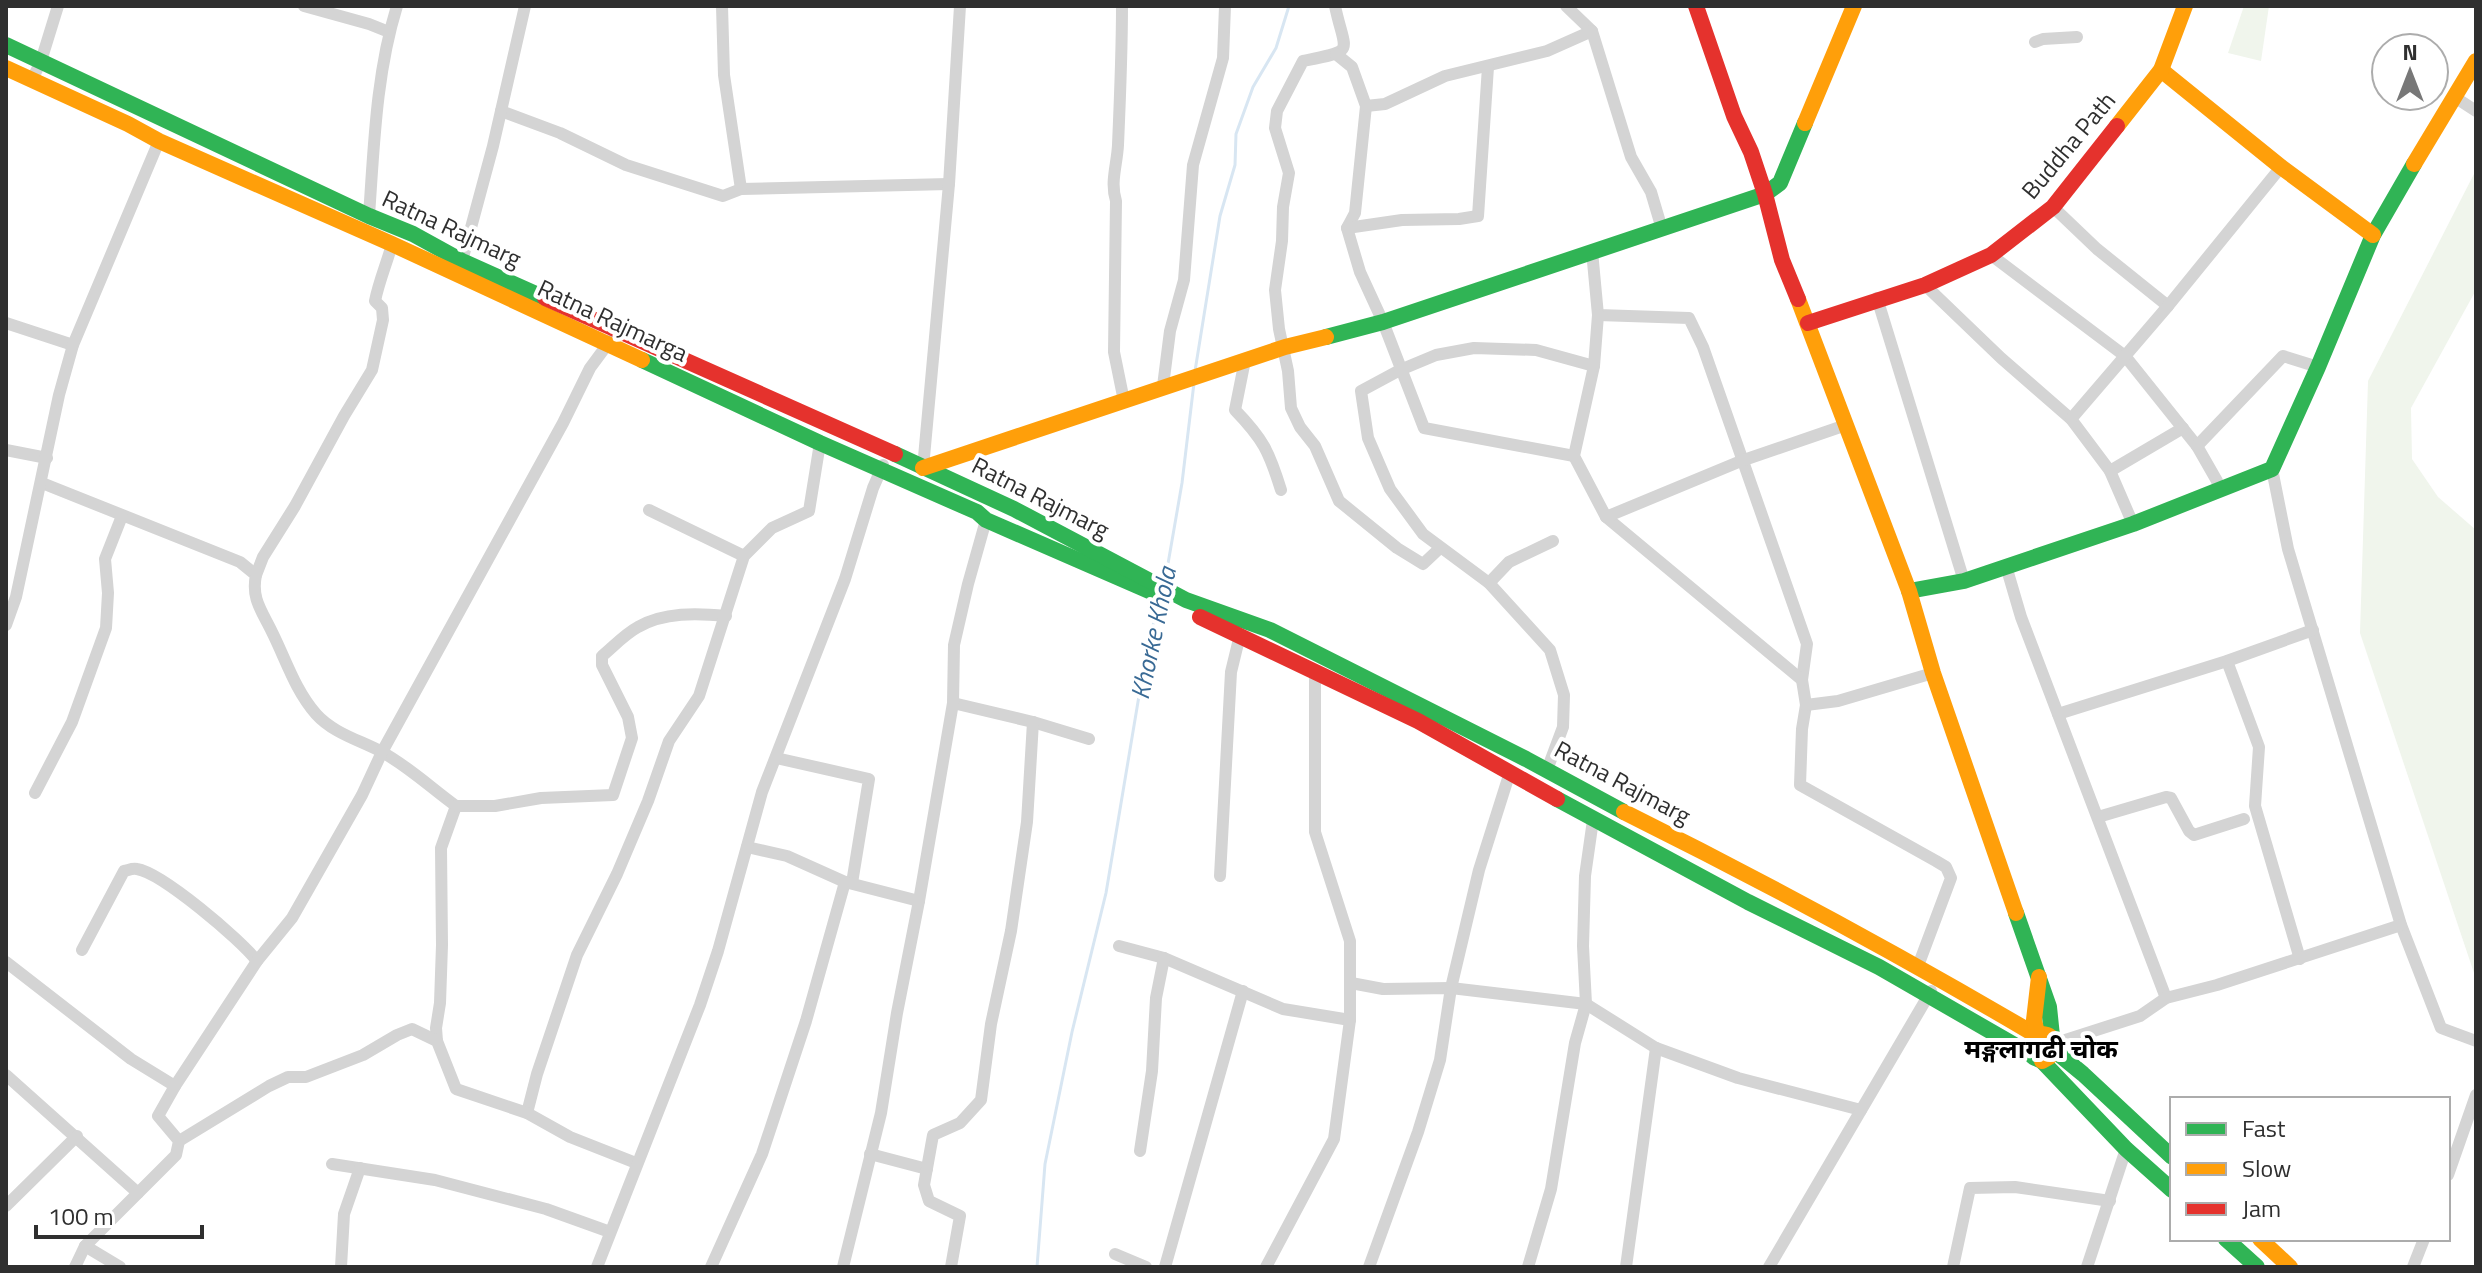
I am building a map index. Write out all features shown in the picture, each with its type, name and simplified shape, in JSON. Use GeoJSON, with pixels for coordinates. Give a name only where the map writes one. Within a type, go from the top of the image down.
{"type":"FeatureCollection","features":[{"type":"Feature","properties":{"kind":"main road"},"geometry":{"type":"LineString","coordinates":[[1696,6],[1734,116],[1751,152],[1782,260],[1909,591],[1933,673],[2039,976],[2034,1020],[2044,1045]]}},
{"type":"Feature","properties":{"kind":"main road"},"geometry":{"type":"LineString","coordinates":[[923,468],[1163,386],[1285,347],[1383,322],[1765,194],[1780,183],[1854,6]]}},
{"type":"Feature","properties":{"kind":"main road","name":"Buddha Path"},"geometry":{"type":"LineString","coordinates":[[1808,323],[1877,298],[1925,285],[1991,255],[2053,207],[2161,70],[2185,6]]}},
{"type":"Feature","properties":{"kind":"main road","name":"Ratna Rajmarg"},"geometry":{"type":"LineString","coordinates":[[6,45],[413,234],[612,337],[889,451],[1014,509],[1240,635],[1418,721],[1593,820],[1879,967],[1928,997],[2044,1045],[2126,1149],[2170,1188]]}},
{"type":"Feature","properties":{"kind":"main road"},"geometry":{"type":"LineString","coordinates":[[1909,591],[1964,581],[2133,524],[2272,469],[2373,235],[2476,61]]}},
{"type":"Feature","properties":{"kind":"main road","name":"Ratna Rajmarga"},"geometry":{"type":"LineString","coordinates":[[6,68],[159,141],[612,337],[820,443],[977,512],[986,520],[1156,588]]}},
{"type":"Feature","properties":{"kind":"main road"},"geometry":{"type":"LineString","coordinates":[[2161,70],[2281,167],[2373,235]]}},
{"type":"Feature","properties":{"kind":"main road"},"geometry":{"type":"LineString","coordinates":[[400,247],[413,234]]}},
{"type":"Feature","properties":{"kind":"main road"},"geometry":{"type":"LineString","coordinates":[[947,499],[954,480]]}},
{"type":"Feature","properties":{"kind":"main road","name":"Ratna Rajmarg"},"geometry":{"type":"LineString","coordinates":[[1188,606],[1270,630],[1547,770],[1918,966],[2044,1045],[2083,1074],[2170,1155]]}},
{"type":"Feature","properties":{"kind":"main road"},"geometry":{"type":"LineString","coordinates":[[2228,1241],[2257,1267]]}},
{"type":"Feature","properties":{"kind":"main road"},"geometry":{"type":"LineString","coordinates":[[2262,1241],[2290,1267]]}},
{"type":"Feature","properties":{"kind":"street"},"geometry":{"type":"LineString","coordinates":[[32,80],[58,6]]}},
{"type":"Feature","properties":{"kind":"street"},"geometry":{"type":"LineString","coordinates":[[304,6],[389,32]]}},
{"type":"Feature","properties":{"kind":"street"},"geometry":{"type":"LineString","coordinates":[[369,216],[377,109],[389,32],[397,6]]}},
{"type":"Feature","properties":{"kind":"street"},"geometry":{"type":"LineString","coordinates":[[462,261],[525,6]]}},
{"type":"Feature","properties":{"kind":"street"},"geometry":{"type":"LineString","coordinates":[[722,6],[724,75],[741,189]]}},
{"type":"Feature","properties":{"kind":"street"},"geometry":{"type":"LineString","coordinates":[[923,468],[949,184],[960,6]]}},
{"type":"Feature","properties":{"kind":"street"},"geometry":{"type":"LineString","coordinates":[[1122,6],[1119,130],[1112,188],[1116,201],[1114,352],[1124,401]]}},
{"type":"Feature","properties":{"kind":"street"},"geometry":{"type":"LineString","coordinates":[[1163,386],[1170,331],[1184,280],[1193,165],[1223,58],[1225,6]]}},
{"type":"Feature","properties":{"kind":"street"},"geometry":{"type":"LineString","coordinates":[[1335,6],[1346,41],[1342,50],[1303,61],[1277,111],[1275,128],[1289,173],[1275,290],[1291,408],[1300,427],[1315,446],[1339,501],[1397,548],[1423,564],[1440,548]]}},
{"type":"Feature","properties":{"kind":"street"},"geometry":{"type":"LineString","coordinates":[[1566,6],[1592,31],[1631,157],[1651,192],[1662,229]]}},
{"type":"Feature","properties":{"kind":"street"},"geometry":{"type":"LineString","coordinates":[[1366,106],[1385,104],[1445,76],[1547,51],[1592,31]]}},
{"type":"Feature","properties":{"kind":"street"},"geometry":{"type":"LineString","coordinates":[[2035,42],[2077,37]]}},
{"type":"Feature","properties":{"kind":"street"},"geometry":{"type":"LineString","coordinates":[[1336,54],[1352,67],[1366,106],[1355,213],[1347,228],[1360,272],[1424,428],[1574,456]]}},
{"type":"Feature","properties":{"kind":"street"},"geometry":{"type":"LineString","coordinates":[[1347,228],[1402,220],[1478,216],[1488,67]]}},
{"type":"Feature","properties":{"kind":"street"},"geometry":{"type":"LineString","coordinates":[[2453,96],[2476,111]]}},
{"type":"Feature","properties":{"kind":"street"},"geometry":{"type":"LineString","coordinates":[[501,111],[560,133],[626,165],[723,196],[741,189],[949,184]]}},
{"type":"Feature","properties":{"kind":"street"},"geometry":{"type":"LineString","coordinates":[[6,626],[16,597],[59,395],[73,345],[159,141]]}},
{"type":"Feature","properties":{"kind":"street"},"geometry":{"type":"LineString","coordinates":[[2071,419],[2281,167]]}},
{"type":"Feature","properties":{"kind":"street"},"geometry":{"type":"LineString","coordinates":[[2053,207],[2097,249],[2168,306]]}},
{"type":"Feature","properties":{"kind":"street"},"geometry":{"type":"LineString","coordinates":[[400,247],[380,277],[375,301],[382,308],[383,320],[372,370],[263,557],[253,589],[257,605],[294,684],[317,715],[330,726],[382,752],[456,806],[495,806],[541,798],[613,795],[632,738],[628,717],[602,665],[602,656],[636,628],[663,616],[726,616]]}},
{"type":"Feature","properties":{"kind":"street"},"geometry":{"type":"LineString","coordinates":[[1592,251],[1598,315],[1594,366],[1574,456],[1606,517],[1802,680]]}},
{"type":"Feature","properties":{"kind":"street"},"geometry":{"type":"LineString","coordinates":[[1991,255],[2125,356],[2197,446],[2219,490]]}},
{"type":"Feature","properties":{"kind":"street"},"geometry":{"type":"LineString","coordinates":[[1925,285],[2071,419],[2110,471],[2133,524]]}},
{"type":"Feature","properties":{"kind":"street"},"geometry":{"type":"LineString","coordinates":[[1877,298],[1964,581]]}},
{"type":"Feature","properties":{"kind":"street"},"geometry":{"type":"LineString","coordinates":[[1598,315],[1689,318],[1721,396],[1741,461],[1807,644],[1802,680],[1806,705],[1800,785],[1946,867],[1951,878],[1918,966]]}},
{"type":"Feature","properties":{"kind":"street"},"geometry":{"type":"LineString","coordinates":[[6,323],[73,345]]}},
{"type":"Feature","properties":{"kind":"street"},"geometry":{"type":"LineString","coordinates":[[179,1141],[158,1116],[257,961],[292,918],[362,795],[382,752],[563,423],[590,368],[612,337]]}},
{"type":"Feature","properties":{"kind":"street"},"geometry":{"type":"LineString","coordinates":[[1547,770],[1563,727],[1564,695],[1550,650],[1489,583],[1423,534],[1390,489],[1368,438],[1361,391],[1436,355],[1474,348],[1536,350],[1594,366]]}},
{"type":"Feature","properties":{"kind":"street"},"geometry":{"type":"LineString","coordinates":[[2197,446],[2283,356],[2318,367]]}},
{"type":"Feature","properties":{"kind":"street"},"geometry":{"type":"LineString","coordinates":[[1245,360],[1235,410],[1260,436],[1281,490]]}},
{"type":"Feature","properties":{"kind":"street"},"geometry":{"type":"LineString","coordinates":[[1606,517],[1741,461],[1846,425]]}},
{"type":"Feature","properties":{"kind":"street"},"geometry":{"type":"LineString","coordinates":[[2110,471],[2183,428]]}},
{"type":"Feature","properties":{"kind":"street"},"geometry":{"type":"LineString","coordinates":[[527,1113],[577,955],[617,874],[669,741],[699,696],[744,556],[772,528],[809,511],[820,443]]}},
{"type":"Feature","properties":{"kind":"street"},"geometry":{"type":"LineString","coordinates":[[6,450],[47,458]]}},
{"type":"Feature","properties":{"kind":"street"},"geometry":{"type":"LineString","coordinates":[[597,1267],[636,1163],[681,1059],[718,951],[762,792],[845,579],[873,488],[889,451]]}},
{"type":"Feature","properties":{"kind":"street"},"geometry":{"type":"LineString","coordinates":[[2272,469],[2288,549],[2401,925],[2441,1028],[2476,1041]]}},
{"type":"Feature","properties":{"kind":"street"},"geometry":{"type":"LineString","coordinates":[[42,483],[240,562],[256,575]]}},
{"type":"Feature","properties":{"kind":"street"},"geometry":{"type":"LineString","coordinates":[[649,510],[744,556]]}},
{"type":"Feature","properties":{"kind":"street"},"geometry":{"type":"LineString","coordinates":[[35,793],[72,722],[106,628],[108,593],[105,559],[122,516]]}},
{"type":"Feature","properties":{"kind":"street"},"geometry":{"type":"LineString","coordinates":[[843,1267],[881,1113],[953,703],[954,645],[986,520]]}},
{"type":"Feature","properties":{"kind":"street"},"geometry":{"type":"LineString","coordinates":[[1489,583],[1509,562],[1553,541]]}},
{"type":"Feature","properties":{"kind":"street"},"geometry":{"type":"LineString","coordinates":[[2006,566],[2021,617],[2166,998]]}},
{"type":"Feature","properties":{"kind":"street"},"geometry":{"type":"LineString","coordinates":[[2058,714],[2227,661],[2313,630]]}},
{"type":"Feature","properties":{"kind":"street"},"geometry":{"type":"LineString","coordinates":[[1220,876],[1231,672],[1240,635]]}},
{"type":"Feature","properties":{"kind":"street"},"geometry":{"type":"LineString","coordinates":[[2227,661],[2259,747],[2255,806],[2300,959]]}},
{"type":"Feature","properties":{"kind":"street"},"geometry":{"type":"LineString","coordinates":[[1266,1267],[1334,1139],[1350,1020],[1350,941],[1315,832],[1315,670]]}},
{"type":"Feature","properties":{"kind":"street"},"geometry":{"type":"LineString","coordinates":[[1806,705],[1838,701],[1933,673]]}},
{"type":"Feature","properties":{"kind":"street"},"geometry":{"type":"LineString","coordinates":[[953,703],[1089,739]]}},
{"type":"Feature","properties":{"kind":"street"},"geometry":{"type":"LineString","coordinates":[[951,1267],[960,1216],[929,1201],[924,1185],[933,1135],[960,1123],[981,1100],[991,1024],[1011,931],[1027,822],[1033,722]]}},
{"type":"Feature","properties":{"kind":"street"},"geometry":{"type":"LineString","coordinates":[[711,1267],[762,1154],[806,1021],[848,882],[869,779],[776,758]]}},
{"type":"Feature","properties":{"kind":"street"},"geometry":{"type":"LineString","coordinates":[[1369,1267],[1418,1132],[1440,1060],[1451,988],[1479,870],[1510,772]]}},
{"type":"Feature","properties":{"kind":"street"},"geometry":{"type":"LineString","coordinates":[[2098,817],[2166,797],[2171,798],[2194,835],[2244,819]]}},
{"type":"Feature","properties":{"kind":"street"},"geometry":{"type":"LineString","coordinates":[[456,806],[441,848],[442,945],[436,1028],[437,1041],[456,1089],[527,1113],[570,1137],[636,1163]]}},
{"type":"Feature","properties":{"kind":"street"},"geometry":{"type":"LineString","coordinates":[[1528,1267],[1551,1189],[1571,1066],[1586,1004],[1583,946],[1585,876],[1593,820]]}},
{"type":"Feature","properties":{"kind":"street"},"geometry":{"type":"LineString","coordinates":[[747,847],[787,856],[848,882],[919,901]]}},
{"type":"Feature","properties":{"kind":"street"},"geometry":{"type":"LineString","coordinates":[[82,950],[124,871],[139,869],[188,899],[246,947],[257,961]]}},
{"type":"Feature","properties":{"kind":"street"},"geometry":{"type":"LineString","coordinates":[[2044,1045],[2140,1016],[2166,998],[2300,959],[2401,925]]}},
{"type":"Feature","properties":{"kind":"street"},"geometry":{"type":"LineString","coordinates":[[1119,946],[1164,958],[1283,1009],[1350,1020]]}},
{"type":"Feature","properties":{"kind":"street"},"geometry":{"type":"LineString","coordinates":[[1140,1151],[1152,1071],[1156,998],[1164,958]]}},
{"type":"Feature","properties":{"kind":"street"},"geometry":{"type":"LineString","coordinates":[[6,962],[131,1059],[175,1086]]}},
{"type":"Feature","properties":{"kind":"street"},"geometry":{"type":"LineString","coordinates":[[1769,1267],[1939,978]]}},
{"type":"Feature","properties":{"kind":"street"},"geometry":{"type":"LineString","coordinates":[[1351,983],[1383,989],[1451,988],[1586,1004],[1656,1048],[1738,1078],[1861,1110]]}},
{"type":"Feature","properties":{"kind":"street"},"geometry":{"type":"LineString","coordinates":[[1165,1267],[1243,991]]}},
{"type":"Feature","properties":{"kind":"street"},"geometry":{"type":"LineString","coordinates":[[75,1267],[85,1246],[176,1155],[179,1141],[288,1077],[306,1077],[363,1055],[412,1029],[437,1041]]}},
{"type":"Feature","properties":{"kind":"street"},"geometry":{"type":"LineString","coordinates":[[1626,1267],[1656,1048]]}},
{"type":"Feature","properties":{"kind":"street"},"geometry":{"type":"LineString","coordinates":[[6,1075],[138,1193]]}},
{"type":"Feature","properties":{"kind":"street"},"geometry":{"type":"LineString","coordinates":[[2450,1169],[2476,1095]]}},
{"type":"Feature","properties":{"kind":"street"},"geometry":{"type":"LineString","coordinates":[[6,1206],[77,1136]]}},
{"type":"Feature","properties":{"kind":"street"},"geometry":{"type":"LineString","coordinates":[[2087,1267],[2126,1149]]}},
{"type":"Feature","properties":{"kind":"street"},"geometry":{"type":"LineString","coordinates":[[870,1154],[927,1169]]}},
{"type":"Feature","properties":{"kind":"street"},"geometry":{"type":"LineString","coordinates":[[332,1164],[435,1180],[546,1209],[610,1232]]}},
{"type":"Feature","properties":{"kind":"street"},"geometry":{"type":"LineString","coordinates":[[341,1267],[344,1214],[360,1168]]}},
{"type":"Feature","properties":{"kind":"street"},"geometry":{"type":"LineString","coordinates":[[1953,1267],[1970,1188],[2015,1187],[2110,1201]]}},
{"type":"Feature","properties":{"kind":"street"},"geometry":{"type":"LineString","coordinates":[[2413,1267],[2423,1241]]}},
{"type":"Feature","properties":{"kind":"street"},"geometry":{"type":"LineString","coordinates":[[85,1246],[120,1267]]}},
{"type":"Feature","properties":{"kind":"street"},"geometry":{"type":"LineString","coordinates":[[1115,1254],[1146,1267]]}},
{"type":"Feature","properties":{"kind":"shaded area"},"geometry":{"type":"Polygon","coordinates":[[[2244,6],[2269,6],[2261,61],[2228,53],[2244,6]]]}},
{"type":"Feature","properties":{"kind":"shaded area"},"geometry":{"type":"Polygon","coordinates":[[[2476,170],[2476,290],[2411,408],[2412,459],[2438,497],[2476,530],[2476,979],[2360,633],[2368,381],[2476,170]]]}},
{"type":"Feature","properties":{"kind":"waterway","name":"Khorke Khola"},"geometry":{"type":"LineString","coordinates":[[1195,371],[1220,216],[1235,165],[1236,134],[1253,87],[1276,48],[1289,6]]}},
{"type":"Feature","properties":{"kind":"waterway","name":"Khorke Khola"},"geometry":{"type":"LineString","coordinates":[[1165,581],[1182,483],[1194,383]]}},
{"type":"Feature","properties":{"kind":"waterway","name":"Khorke Khola"},"geometry":{"type":"LineString","coordinates":[[1037,1267],[1045,1164],[1072,1032],[1106,893],[1147,648],[1161,596]]}},
{"type":"Feature","properties":{"kind":"traffic: fast"},"geometry":{"type":"LineString","coordinates":[[6,45],[545,298]]}},
{"type":"Feature","properties":{"kind":"traffic: fast"},"geometry":{"type":"LineString","coordinates":[[1326,337],[1383,322],[1765,194],[1780,183],[1805,123]]}},
{"type":"Feature","properties":{"kind":"traffic: fast"},"geometry":{"type":"LineString","coordinates":[[1909,591],[1964,581],[2133,524],[2272,469],[2373,235],[2414,164]]}},
{"type":"Feature","properties":{"kind":"traffic: fast"},"geometry":{"type":"LineString","coordinates":[[642,360],[977,512],[986,520],[1149,591]]}},
{"type":"Feature","properties":{"kind":"traffic: fast"},"geometry":{"type":"LineString","coordinates":[[895,454],[1014,509],[1186,600],[1270,630],[1624,812]]}},
{"type":"Feature","properties":{"kind":"traffic: fast"},"geometry":{"type":"LineString","coordinates":[[1557,799],[1748,902],[1879,967],[2030,1054]]}},
{"type":"Feature","properties":{"kind":"traffic: fast"},"geometry":{"type":"LineString","coordinates":[[2016,913],[2049,1007],[2052,1036]]}},
{"type":"Feature","properties":{"kind":"traffic: fast"},"geometry":{"type":"LineString","coordinates":[[2055,1051],[2170,1155]]}},
{"type":"Feature","properties":{"kind":"traffic: fast"},"geometry":{"type":"LineString","coordinates":[[2033,1057],[2042,1061],[2126,1149],[2170,1188]]}},
{"type":"Feature","properties":{"kind":"traffic: fast"},"geometry":{"type":"LineString","coordinates":[[2228,1241],[2257,1267]]}},
{"type":"Feature","properties":{"kind":"traffic: slow"},"geometry":{"type":"LineString","coordinates":[[1805,123],[1854,6]]}},
{"type":"Feature","properties":{"kind":"traffic: slow"},"geometry":{"type":"LineString","coordinates":[[2117,126],[2161,70],[2185,6]]}},
{"type":"Feature","properties":{"kind":"traffic: slow"},"geometry":{"type":"LineString","coordinates":[[2414,164],[2476,61]]}},
{"type":"Feature","properties":{"kind":"traffic: slow"},"geometry":{"type":"LineString","coordinates":[[6,68],[159,141],[392,244],[642,360]]}},
{"type":"Feature","properties":{"kind":"traffic: slow"},"geometry":{"type":"LineString","coordinates":[[2161,70],[2281,167],[2373,235]]}},
{"type":"Feature","properties":{"kind":"traffic: slow"},"geometry":{"type":"LineString","coordinates":[[1798,299],[1909,591],[1933,673],[2016,913]]}},
{"type":"Feature","properties":{"kind":"traffic: slow"},"geometry":{"type":"LineString","coordinates":[[923,468],[1285,347],[1326,337]]}},
{"type":"Feature","properties":{"kind":"traffic: slow"},"geometry":{"type":"LineString","coordinates":[[1624,812],[1831,919],[2034,1034],[2049,1036],[2056,1048],[2042,1061]]}},
{"type":"Feature","properties":{"kind":"traffic: slow"},"geometry":{"type":"LineString","coordinates":[[2037,1033],[2034,1020],[2039,977]]}},
{"type":"Feature","properties":{"kind":"traffic: slow"},"geometry":{"type":"LineString","coordinates":[[2262,1241],[2290,1267]]}},
{"type":"Feature","properties":{"kind":"traffic: jam"},"geometry":{"type":"LineString","coordinates":[[1696,6],[1734,116],[1751,152],[1782,260],[1798,299]]}},
{"type":"Feature","properties":{"kind":"traffic: jam"},"geometry":{"type":"LineString","coordinates":[[1808,323],[1925,285],[1991,255],[2053,207],[2117,126]]}},
{"type":"Feature","properties":{"kind":"traffic: jam"},"geometry":{"type":"LineString","coordinates":[[545,298],[895,454]]}},
{"type":"Feature","properties":{"kind":"traffic: jam"},"geometry":{"type":"LineString","coordinates":[[1200,617],[1418,721],[1557,799]]}},
{"type":"Feature","properties":{"kind":"district","name":"मङ्गलागढी चोक"},"geometry":{"type":"Point","coordinates":[2041,1048]}}]}
